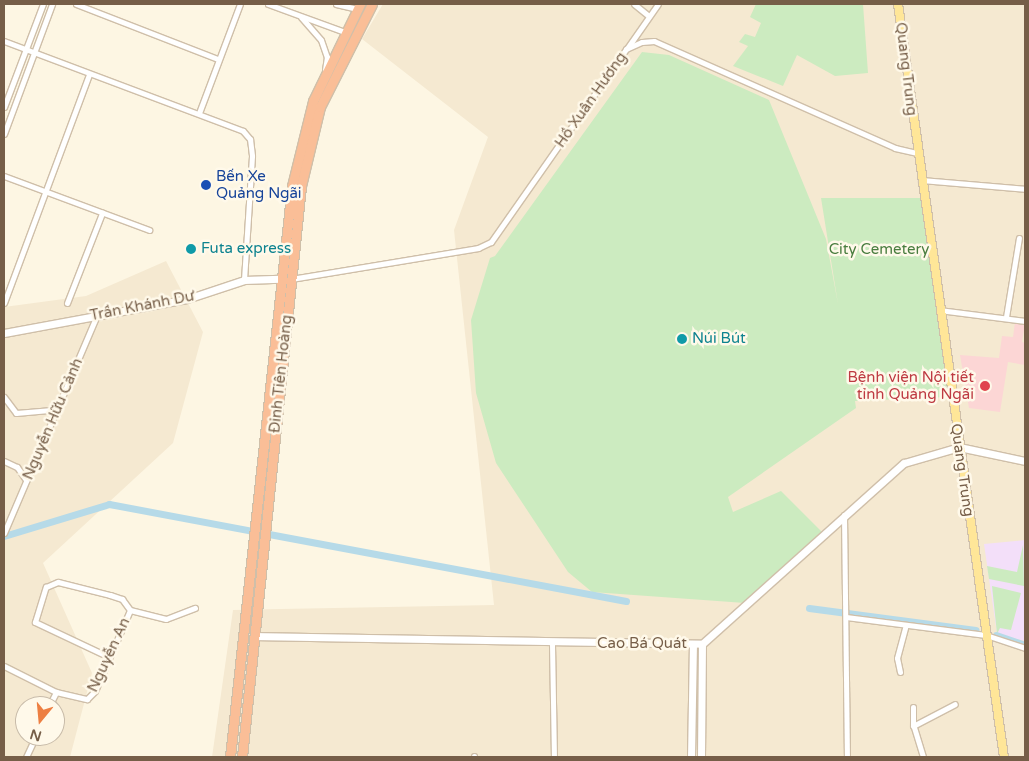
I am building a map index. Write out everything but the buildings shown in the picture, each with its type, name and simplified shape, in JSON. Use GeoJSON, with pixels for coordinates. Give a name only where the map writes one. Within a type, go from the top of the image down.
{"type":"FeatureCollection","features":[{"type":"Feature","properties":{"kind":"highway","name":"Đinh Tiên Hoàng"},"geometry":{"type":"LineString","coordinates":[[261,521],[301,186],[320,107],[372,4]]}},
{"type":"Feature","properties":{"kind":"highway","name":"Đinh Tiên Hoàng"},"geometry":{"type":"LineString","coordinates":[[230,757],[259,543],[280,279],[301,138],[325,69],[359,6]]}},
{"type":"Feature","properties":{"kind":"highway"},"geometry":{"type":"LineString","coordinates":[[280,279],[291,279]]}},
{"type":"Feature","properties":{"kind":"highway","name":"Đinh Tiên Hoàng"},"geometry":{"type":"LineString","coordinates":[[242,757],[255,636],[259,543]]}},
{"type":"Feature","properties":{"kind":"main road","name":"Quang Trung"},"geometry":{"type":"LineString","coordinates":[[898,4],[958,447],[1004,757]]}},
{"type":"Feature","properties":{"kind":"street"},"geometry":{"type":"LineString","coordinates":[[4,108],[43,4]]}},
{"type":"Feature","properties":{"kind":"street"},"geometry":{"type":"LineString","coordinates":[[4,134],[52,4]]}},
{"type":"Feature","properties":{"kind":"street"},"geometry":{"type":"LineString","coordinates":[[76,4],[218,59]]}},
{"type":"Feature","properties":{"kind":"street"},"geometry":{"type":"LineString","coordinates":[[199,112],[240,4]]}},
{"type":"Feature","properties":{"kind":"street"},"geometry":{"type":"LineString","coordinates":[[268,4],[345,32]]}},
{"type":"Feature","properties":{"kind":"street"},"geometry":{"type":"LineString","coordinates":[[336,4],[359,6]]}},
{"type":"Feature","properties":{"kind":"street"},"geometry":{"type":"LineString","coordinates":[[634,4],[649,16]]}},
{"type":"Feature","properties":{"kind":"street"},"geometry":{"type":"LineString","coordinates":[[626,49],[658,4]]}},
{"type":"Feature","properties":{"kind":"street"},"geometry":{"type":"LineString","coordinates":[[298,15],[321,40],[327,57],[325,69]]}},
{"type":"Feature","properties":{"kind":"street"},"geometry":{"type":"LineString","coordinates":[[4,41],[89,74],[199,112],[243,132],[250,139],[252,156],[244,280]]}},
{"type":"Feature","properties":{"kind":"street","name":"Hồ Xuân Hương"},"geometry":{"type":"LineString","coordinates":[[291,279],[478,248],[491,242],[626,49],[634,44],[654,42],[895,148],[917,153]]}},
{"type":"Feature","properties":{"kind":"street"},"geometry":{"type":"LineString","coordinates":[[4,303],[89,74]]}},
{"type":"Feature","properties":{"kind":"street"},"geometry":{"type":"LineString","coordinates":[[4,176],[148,230]]}},
{"type":"Feature","properties":{"kind":"street"},"geometry":{"type":"LineString","coordinates":[[921,180],[1025,189]]}},
{"type":"Feature","properties":{"kind":"street"},"geometry":{"type":"LineString","coordinates":[[67,303],[102,213]]}},
{"type":"Feature","properties":{"kind":"street"},"geometry":{"type":"LineString","coordinates":[[1006,317],[1019,238]]}},
{"type":"Feature","properties":{"kind":"street","name":"Trần Khánh Dư"},"geometry":{"type":"LineString","coordinates":[[4,333],[188,299],[244,280],[280,279]]}},
{"type":"Feature","properties":{"kind":"street"},"geometry":{"type":"LineString","coordinates":[[939,310],[1006,317],[1025,321]]}},
{"type":"Feature","properties":{"kind":"street","name":"Nguyễn Hữu Cảnh"},"geometry":{"type":"LineString","coordinates":[[4,533],[96,315]]}},
{"type":"Feature","properties":{"kind":"street"},"geometry":{"type":"LineString","coordinates":[[4,397],[16,413],[48,410],[56,413]]}},
{"type":"Feature","properties":{"kind":"street"},"geometry":{"type":"LineString","coordinates":[[958,447],[1025,461]]}},
{"type":"Feature","properties":{"kind":"street","name":"Cao Bá Quát"},"geometry":{"type":"LineString","coordinates":[[255,636],[552,644],[702,644],[904,463],[958,447]]}},
{"type":"Feature","properties":{"kind":"street"},"geometry":{"type":"LineString","coordinates":[[4,461],[17,467],[26,480]]}},
{"type":"Feature","properties":{"kind":"street"},"geometry":{"type":"LineString","coordinates":[[844,515],[848,757]]}},
{"type":"Feature","properties":{"kind":"street"},"geometry":{"type":"LineString","coordinates":[[109,657],[35,622],[44,592],[50,584],[58,582],[117,597],[130,610],[166,619],[195,608]]}},
{"type":"Feature","properties":{"kind":"street","name":"Nguyễn An"},"geometry":{"type":"LineString","coordinates":[[5,669],[56,692],[83,700],[90,697],[130,610]]}},
{"type":"Feature","properties":{"kind":"street"},"geometry":{"type":"LineString","coordinates":[[846,616],[986,635],[1025,648]]}},
{"type":"Feature","properties":{"kind":"street"},"geometry":{"type":"LineString","coordinates":[[900,672],[898,658],[906,625]]}},
{"type":"Feature","properties":{"kind":"street"},"geometry":{"type":"LineString","coordinates":[[552,644],[554,757]]}},
{"type":"Feature","properties":{"kind":"street"},"geometry":{"type":"LineString","coordinates":[[701,757],[702,644]]}},
{"type":"Feature","properties":{"kind":"street"},"geometry":{"type":"LineString","coordinates":[[691,757],[693,645]]}},
{"type":"Feature","properties":{"kind":"street"},"geometry":{"type":"LineString","coordinates":[[54,696],[56,692]]}},
{"type":"Feature","properties":{"kind":"street"},"geometry":{"type":"LineString","coordinates":[[913,726],[955,704]]}},
{"type":"Feature","properties":{"kind":"street"},"geometry":{"type":"LineString","coordinates":[[913,706],[913,726],[923,757]]}},
{"type":"Feature","properties":{"kind":"street"},"geometry":{"type":"LineString","coordinates":[[692,708],[701,709]]}},
{"type":"Feature","properties":{"kind":"shaded area"},"geometry":{"type":"Polygon","coordinates":[[[383,4],[1025,4],[1025,757],[212,757],[233,610],[494,605],[454,230],[488,137],[362,39],[383,4]]]}},
{"type":"Feature","properties":{"kind":"shaded area"},"geometry":{"type":"Polygon","coordinates":[[[166,261],[203,332],[173,443],[43,563],[92,673],[70,757],[4,757],[4,307],[86,296],[166,261]]]}},
{"type":"Feature","properties":{"kind":"shaded area","name":"Bệnh viện Nội tiết tỉnh Quảng Ngãi"},"geometry":{"type":"Polygon","coordinates":[[[1015,322],[1025,324],[1022,342],[1025,343],[1025,365],[1008,362],[1000,412],[969,408],[960,355],[999,358],[1002,336],[1013,337],[1015,322]]]}},
{"type":"Feature","properties":{"kind":"shaded area"},"geometry":{"type":"Polygon","coordinates":[[[1025,540],[1025,641],[997,634],[984,544],[1025,540]]]}},
{"type":"Feature","properties":{"kind":"green space"},"geometry":{"type":"Polygon","coordinates":[[[756,4],[863,4],[868,73],[835,76],[797,55],[783,86],[733,66],[748,46],[739,42],[745,34],[755,37],[761,23],[750,17],[756,4]]]}},
{"type":"Feature","properties":{"kind":"green space","name":"City Cemetery"},"geometry":{"type":"Polygon","coordinates":[[[642,52],[669,55],[769,100],[826,239],[838,304],[821,198],[923,198],[948,397],[855,401],[856,408],[728,497],[733,512],[781,491],[825,535],[745,603],[592,592],[568,572],[496,463],[476,393],[471,320],[490,258],[495,256],[642,52]]]}},
{"type":"Feature","properties":{"kind":"green space"},"geometry":{"type":"Polygon","coordinates":[[[1023,545],[1024,586],[989,579],[987,566],[1017,572],[1023,545]]]}},
{"type":"Feature","properties":{"kind":"green space"},"geometry":{"type":"Polygon","coordinates":[[[992,586],[1021,593],[1011,630],[1000,628],[997,634],[992,586]]]}},
{"type":"Feature","properties":{"kind":"waterway"},"geometry":{"type":"LineString","coordinates":[[4,536],[109,504],[626,601]]}},
{"type":"Feature","properties":{"kind":"waterway"},"geometry":{"type":"LineString","coordinates":[[809,608],[976,630]]}},
{"type":"Feature","properties":{"kind":"waterway"},"geometry":{"type":"LineString","coordinates":[[996,635],[1025,645]]}},
{"type":"Feature","properties":{"kind":"place","name":"Bến Xe Quảng Ngãi"},"geometry":{"type":"Point","coordinates":[206,185]}},
{"type":"Feature","properties":{"kind":"place","name":"Futa express"},"geometry":{"type":"Point","coordinates":[191,249]}},
{"type":"Feature","properties":{"kind":"place","name":"Núi Bút"},"geometry":{"type":"Point","coordinates":[682,339]}},
{"type":"Feature","properties":{"kind":"place","name":"Bệnh viện Nội tiết tỉnh Quảng Ngãi"},"geometry":{"type":"Point","coordinates":[985,386]}}]}
